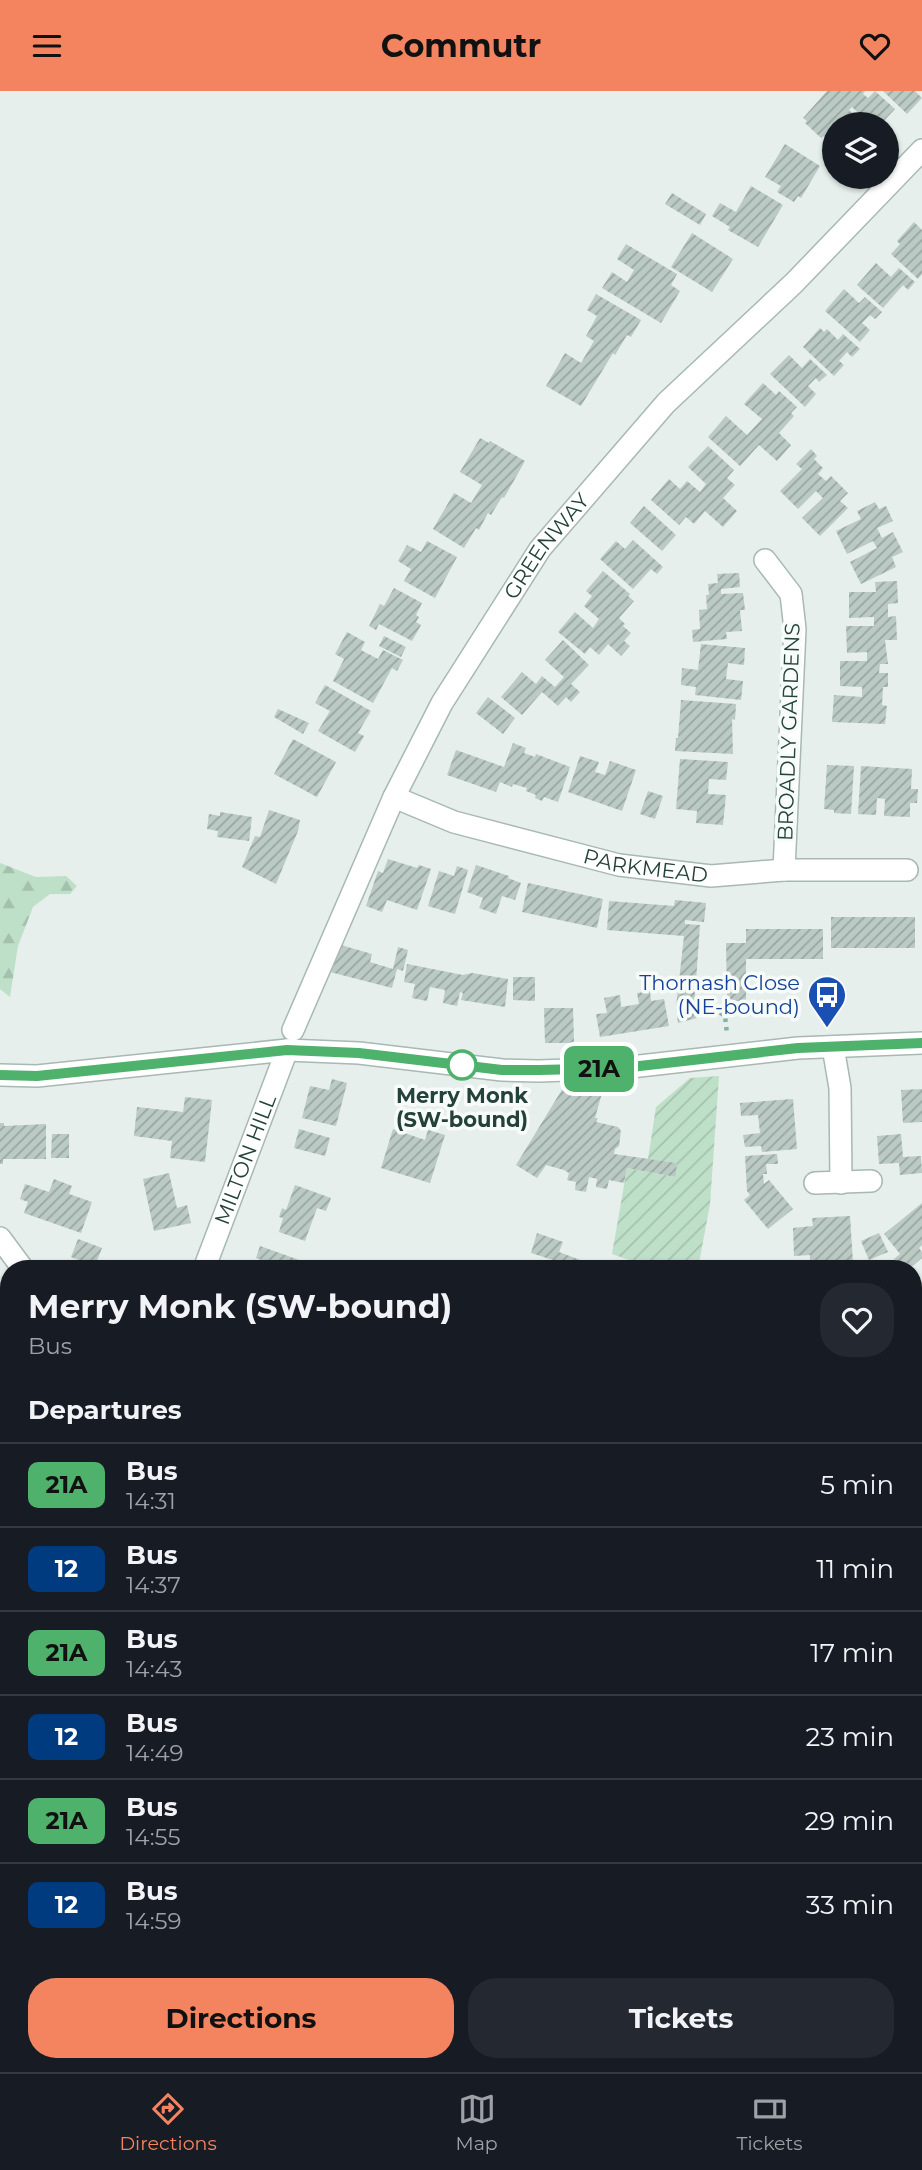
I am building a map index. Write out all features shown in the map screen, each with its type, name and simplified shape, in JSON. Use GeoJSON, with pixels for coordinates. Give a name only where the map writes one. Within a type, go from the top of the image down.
{"type":"FeatureCollection","features":[{"type":"Feature","properties":{"kind":"street","name":"GREENWAY"},"geometry":{"type":"LineString","coordinates":[[290,1040],[394,797],[442,703],[540,549],[666,403],[794,283],[922,150]]}},
{"type":"Feature","properties":{"kind":"street","name":"BROADLY GARDENS"},"geometry":{"type":"LineString","coordinates":[[765,560],[799,589],[784,870]]}},
{"type":"Feature","properties":{"kind":"street","name":"PARKMEAD"},"geometry":{"type":"LineString","coordinates":[[394,797],[454,822],[619,865],[711,876],[784,870],[907,870]]}},
{"type":"Feature","properties":{"kind":"street"},"geometry":{"type":"LineString","coordinates":[[0,1075],[37,1076],[290,1040],[359,1053],[502,1070],[622,1068],[729,1055],[922,1043]]}},
{"type":"Feature","properties":{"kind":"street","name":"MILTON HILL"},"geometry":{"type":"LineString","coordinates":[[207,1260],[290,1040]]}},
{"type":"Feature","properties":{"kind":"street"},"geometry":{"type":"LineString","coordinates":[[833,1047],[840,1089],[841,1183]]}},
{"type":"Feature","properties":{"kind":"street"},"geometry":{"type":"LineString","coordinates":[[815,1183],[871,1181]]}},
{"type":"Feature","properties":{"kind":"street"},"geometry":{"type":"LineString","coordinates":[[0,1238],[16,1260]]}},
{"type":"Feature","properties":{"kind":"path"},"geometry":{"type":"LineString","coordinates":[[713,1008],[725,1016],[729,1055]]}},
{"type":"Feature","properties":{"kind":"green space"},"geometry":{"type":"Polygon","coordinates":[[[0,863],[36,877],[66,876],[77,886],[70,894],[50,894],[33,907],[18,946],[10,997],[0,989],[0,863]]]}},
{"type":"Feature","properties":{"kind":"green space"},"geometry":{"type":"Polygon","coordinates":[[[719,1076],[710,1204],[699,1260],[629,1260],[612,1254],[627,1168],[676,1177],[677,1163],[648,1159],[656,1107],[690,1078],[719,1076]]]}},
{"type":"Feature","properties":{"kind":"building"},"geometry":{"type":"Polygon","coordinates":[[[827,91],[865,91],[863,94],[868,98],[875,91],[895,109],[892,112],[857,112],[852,107],[849,110],[851,112],[822,112],[821,138],[803,118],[827,91]]]}},
{"type":"Feature","properties":{"kind":"building"},"geometry":{"type":"Polygon","coordinates":[[[883,91],[915,91],[922,98],[907,114],[883,91]]]}},
{"type":"Feature","properties":{"kind":"building"},"geometry":{"type":"Polygon","coordinates":[[[785,144],[820,166],[801,198],[798,196],[794,202],[777,192],[781,186],[765,177],[785,144]]]}},
{"type":"Feature","properties":{"kind":"building"},"geometry":{"type":"Polygon","coordinates":[[[751,186],[783,205],[758,247],[728,230],[730,227],[712,216],[720,203],[736,212],[751,186]]]}},
{"type":"Feature","properties":{"kind":"building"},"geometry":{"type":"Polygon","coordinates":[[[672,193],[706,214],[700,225],[665,204],[672,193]]]}},
{"type":"Feature","properties":{"kind":"building"},"geometry":{"type":"Polygon","coordinates":[[[914,222],[922,230],[922,274],[918,279],[891,254],[900,244],[897,241],[914,222]]]}},
{"type":"Feature","properties":{"kind":"building"},"geometry":{"type":"Polygon","coordinates":[[[692,233],[733,259],[712,292],[671,267],[692,233]]]}},
{"type":"Feature","properties":{"kind":"building"},"geometry":{"type":"Polygon","coordinates":[[[626,244],[677,274],[671,285],[680,291],[661,323],[602,288],[612,272],[627,282],[634,270],[617,259],[626,244]]]}},
{"type":"Feature","properties":{"kind":"building"},"geometry":{"type":"Polygon","coordinates":[[[876,263],[891,277],[899,268],[915,282],[908,290],[903,285],[883,308],[857,285],[876,263]]]}},
{"type":"Feature","properties":{"kind":"building"},"geometry":{"type":"Polygon","coordinates":[[[844,289],[859,303],[865,297],[882,312],[875,319],[870,315],[862,323],[870,330],[860,342],[825,311],[844,289]]]}},
{"type":"Feature","properties":{"kind":"building"},"geometry":{"type":"Polygon","coordinates":[[[596,294],[641,320],[631,337],[627,335],[615,355],[613,353],[581,406],[546,386],[565,353],[581,363],[594,341],[586,336],[597,316],[587,310],[596,294]]]}},
{"type":"Feature","properties":{"kind":"building"},"geometry":{"type":"Polygon","coordinates":[[[820,328],[824,332],[827,329],[838,340],[843,334],[860,349],[852,357],[847,352],[839,361],[844,365],[834,376],[803,347],[820,328]]]}},
{"type":"Feature","properties":{"kind":"building"},"geometry":{"type":"Polygon","coordinates":[[[789,355],[802,368],[810,359],[827,375],[819,382],[816,378],[808,386],[816,394],[805,407],[770,374],[789,355]]]}},
{"type":"Feature","properties":{"kind":"building"},"geometry":{"type":"Polygon","coordinates":[[[763,383],[776,395],[779,391],[797,407],[791,413],[794,416],[779,433],[791,445],[777,461],[759,445],[740,466],[708,437],[726,416],[747,435],[762,419],[744,404],[763,383]]]}},
{"type":"Feature","properties":{"kind":"building"},"geometry":{"type":"Polygon","coordinates":[[[480,438],[525,461],[504,498],[502,497],[491,515],[488,513],[479,530],[476,528],[464,548],[433,529],[454,493],[471,503],[482,485],[460,472],[480,438]]]}},
{"type":"Feature","properties":{"kind":"building"},"geometry":{"type":"Polygon","coordinates":[[[708,446],[734,470],[727,478],[735,485],[723,498],[737,511],[723,527],[705,511],[694,524],[686,517],[679,525],[651,500],[669,479],[680,489],[687,481],[700,492],[706,484],[688,467],[708,446]]]}},
{"type":"Feature","properties":{"kind":"building"},"geometry":{"type":"Polygon","coordinates":[[[811,449],[817,456],[814,459],[823,468],[818,474],[826,481],[831,476],[848,493],[840,501],[848,508],[820,536],[802,518],[823,498],[816,491],[798,509],[780,491],[802,469],[796,464],[811,449]]]}},
{"type":"Feature","properties":{"kind":"building"},"geometry":{"type":"Polygon","coordinates":[[[875,502],[879,509],[886,506],[893,521],[877,528],[882,538],[893,532],[903,552],[892,557],[896,567],[861,584],[850,562],[877,548],[873,541],[847,554],[836,531],[861,519],[857,511],[875,502]]]}},
{"type":"Feature","properties":{"kind":"building"},"geometry":{"type":"Polygon","coordinates":[[[644,506],[676,535],[662,551],[630,523],[644,506]]]}},
{"type":"Feature","properties":{"kind":"building"},"geometry":{"type":"Polygon","coordinates":[[[633,540],[663,567],[657,574],[651,569],[633,589],[600,559],[616,541],[625,549],[633,540]]]}},
{"type":"Feature","properties":{"kind":"building"},"geometry":{"type":"Polygon","coordinates":[[[427,541],[457,557],[435,598],[404,581],[411,569],[398,561],[407,545],[421,552],[427,541]]]}},
{"type":"Feature","properties":{"kind":"building"},"geometry":{"type":"Polygon","coordinates":[[[603,571],[630,594],[628,596],[634,601],[619,618],[631,633],[624,641],[630,646],[621,656],[608,644],[599,655],[590,647],[585,654],[558,632],[575,612],[593,628],[599,619],[584,606],[592,596],[586,591],[603,571]]]}},
{"type":"Feature","properties":{"kind":"building"},"geometry":{"type":"Polygon","coordinates":[[[739,573],[740,587],[721,589],[721,594],[743,593],[745,610],[740,610],[742,631],[726,632],[727,639],[693,642],[692,630],[700,629],[699,610],[707,609],[708,584],[718,583],[717,574],[739,573]]]}},
{"type":"Feature","properties":{"kind":"building"},"geometry":{"type":"Polygon","coordinates":[[[897,581],[898,603],[888,604],[888,617],[896,616],[897,640],[885,640],[888,664],[880,664],[879,673],[888,673],[888,687],[883,687],[882,705],[887,706],[885,724],[832,722],[834,695],[862,697],[862,687],[840,686],[840,661],[867,661],[867,652],[847,653],[846,626],[874,626],[874,617],[849,618],[849,592],[876,592],[875,582],[897,581]]]}},
{"type":"Feature","properties":{"kind":"building"},"geometry":{"type":"Polygon","coordinates":[[[394,588],[422,603],[416,615],[419,617],[416,622],[421,625],[412,641],[379,624],[376,630],[369,626],[380,604],[384,606],[394,588]]]}},
{"type":"Feature","properties":{"kind":"building"},"geometry":{"type":"Polygon","coordinates":[[[347,632],[365,642],[361,650],[378,659],[383,650],[403,660],[397,671],[392,668],[373,703],[333,681],[344,659],[335,654],[347,632]]]}},
{"type":"Feature","properties":{"kind":"building"},"geometry":{"type":"Polygon","coordinates":[[[384,636],[406,647],[401,657],[379,646],[384,636]]]}},
{"type":"Feature","properties":{"kind":"building"},"geometry":{"type":"Polygon","coordinates":[[[563,640],[589,665],[571,684],[580,692],[571,702],[566,697],[558,706],[542,692],[522,715],[501,697],[522,672],[536,684],[542,676],[555,687],[564,677],[545,660],[563,640]]]}},
{"type":"Feature","properties":{"kind":"building"},"geometry":{"type":"Polygon","coordinates":[[[701,644],[745,648],[744,665],[728,663],[726,679],[743,681],[741,700],[695,695],[696,687],[681,685],[682,668],[698,670],[701,644]]]}},
{"type":"Feature","properties":{"kind":"building"},"geometry":{"type":"Polygon","coordinates":[[[325,685],[371,711],[358,733],[364,736],[355,752],[318,731],[330,711],[315,703],[325,685]]]}},
{"type":"Feature","properties":{"kind":"building"},"geometry":{"type":"Polygon","coordinates":[[[488,697],[515,718],[503,734],[476,713],[488,697]]]}},
{"type":"Feature","properties":{"kind":"building"},"geometry":{"type":"Polygon","coordinates":[[[681,700],[736,704],[735,720],[732,719],[733,754],[675,751],[681,700]]]}},
{"type":"Feature","properties":{"kind":"building"},"geometry":{"type":"Polygon","coordinates":[[[278,709],[309,723],[303,734],[274,717],[278,709]]]}},
{"type":"Feature","properties":{"kind":"building"},"geometry":{"type":"Polygon","coordinates":[[[293,739],[336,762],[317,797],[274,774],[293,739]]]}},
{"type":"Feature","properties":{"kind":"building"},"geometry":{"type":"Polygon","coordinates":[[[513,743],[526,748],[524,753],[535,757],[536,754],[570,767],[558,802],[544,797],[542,801],[526,791],[527,788],[513,784],[512,787],[500,782],[496,792],[447,775],[456,750],[504,767],[513,743]]]}},
{"type":"Feature","properties":{"kind":"building"},"geometry":{"type":"Polygon","coordinates":[[[580,756],[599,762],[595,772],[605,775],[610,761],[636,770],[622,811],[568,792],[580,756]]]}},
{"type":"Feature","properties":{"kind":"building"},"geometry":{"type":"Polygon","coordinates":[[[680,759],[728,762],[726,780],[709,779],[708,794],[726,795],[723,825],[696,823],[697,811],[676,809],[680,759]]]}},
{"type":"Feature","properties":{"kind":"building"},"geometry":{"type":"Polygon","coordinates":[[[827,765],[854,766],[851,814],[834,813],[834,810],[824,809],[827,765]]]}},
{"type":"Feature","properties":{"kind":"building"},"geometry":{"type":"Polygon","coordinates":[[[861,766],[912,769],[911,789],[918,789],[917,803],[910,803],[910,817],[884,816],[885,799],[877,798],[876,815],[858,814],[861,766]]]}},
{"type":"Feature","properties":{"kind":"building"},"geometry":{"type":"Polygon","coordinates":[[[648,791],[663,796],[655,819],[640,814],[648,791]]]}},
{"type":"Feature","properties":{"kind":"building"},"geometry":{"type":"Polygon","coordinates":[[[269,810],[300,820],[276,884],[242,867],[255,836],[260,837],[269,810]]]}},
{"type":"Feature","properties":{"kind":"building"},"geometry":{"type":"Polygon","coordinates":[[[220,812],[252,817],[249,841],[217,837],[218,831],[207,829],[209,814],[220,816],[220,812]]]}},
{"type":"Feature","properties":{"kind":"building"},"geometry":{"type":"Polygon","coordinates":[[[388,859],[417,868],[419,865],[431,869],[417,910],[387,900],[382,912],[366,906],[378,871],[383,873],[388,859]]]}},
{"type":"Feature","properties":{"kind":"building"},"geometry":{"type":"Polygon","coordinates":[[[476,865],[521,883],[515,900],[502,896],[496,914],[479,908],[483,898],[467,892],[476,865]]]}},
{"type":"Feature","properties":{"kind":"building"},"geometry":{"type":"Polygon","coordinates":[[[457,866],[468,870],[455,914],[428,906],[439,871],[454,876],[457,866]]]}},
{"type":"Feature","properties":{"kind":"building"},"geometry":{"type":"Polygon","coordinates":[[[528,883],[603,899],[597,928],[522,912],[528,883]]]}},
{"type":"Feature","properties":{"kind":"building"},"geometry":{"type":"Polygon","coordinates":[[[675,900],[706,903],[704,922],[685,920],[685,924],[700,925],[694,1009],[697,1018],[678,1023],[676,1007],[684,936],[607,930],[609,901],[674,906],[675,900]]]}},
{"type":"Feature","properties":{"kind":"building"},"geometry":{"type":"Polygon","coordinates":[[[831,917],[915,917],[915,948],[831,948],[831,917]]]}},
{"type":"Feature","properties":{"kind":"building"},"geometry":{"type":"Polygon","coordinates":[[[746,929],[823,929],[823,959],[746,959],[746,1001],[727,1001],[726,943],[746,943],[746,929]]]}},
{"type":"Feature","properties":{"kind":"building"},"geometry":{"type":"Polygon","coordinates":[[[341,945],[372,954],[370,962],[393,969],[398,947],[408,950],[403,971],[397,969],[392,988],[330,972],[341,945]]]}},
{"type":"Feature","properties":{"kind":"building"},"geometry":{"type":"Polygon","coordinates":[[[407,964],[463,975],[472,973],[508,979],[505,1007],[461,1000],[463,993],[460,992],[457,1006],[443,1003],[445,990],[430,987],[427,1001],[412,998],[415,984],[404,982],[407,964]]]}},
{"type":"Feature","properties":{"kind":"building"},"geometry":{"type":"Polygon","coordinates":[[[513,977],[535,977],[535,1001],[513,1000],[513,977]]]}},
{"type":"Feature","properties":{"kind":"building"},"geometry":{"type":"Polygon","coordinates":[[[650,991],[651,1001],[664,999],[669,1026],[600,1037],[596,1014],[607,1013],[604,998],[620,995],[621,1007],[639,1004],[637,993],[650,991]]]}},
{"type":"Feature","properties":{"kind":"building"},"geometry":{"type":"Polygon","coordinates":[[[544,1008],[573,1008],[574,1043],[545,1043],[544,1008]]]}},
{"type":"Feature","properties":{"kind":"building"},"geometry":{"type":"Polygon","coordinates":[[[332,1079],[347,1083],[336,1126],[302,1118],[310,1086],[329,1090],[332,1079]]]}},
{"type":"Feature","properties":{"kind":"building"},"geometry":{"type":"Polygon","coordinates":[[[584,1086],[604,1086],[595,1118],[598,1118],[596,1122],[618,1127],[621,1131],[619,1146],[614,1154],[677,1163],[676,1177],[627,1168],[624,1183],[609,1180],[607,1189],[596,1187],[597,1179],[589,1177],[586,1192],[575,1190],[576,1182],[567,1180],[569,1173],[564,1170],[546,1165],[537,1178],[516,1165],[563,1088],[574,1096],[583,1093],[584,1086]]]}},
{"type":"Feature","properties":{"kind":"building"},"geometry":{"type":"Polygon","coordinates":[[[922,1089],[922,1122],[903,1123],[901,1090],[922,1089]]]}},
{"type":"Feature","properties":{"kind":"building"},"geometry":{"type":"Polygon","coordinates":[[[185,1097],[212,1100],[205,1162],[170,1158],[172,1141],[134,1136],[137,1107],[183,1112],[185,1097]]]}},
{"type":"Feature","properties":{"kind":"building"},"geometry":{"type":"Polygon","coordinates":[[[793,1099],[797,1149],[762,1152],[761,1146],[745,1147],[743,1135],[760,1133],[758,1115],[741,1116],[740,1103],[793,1099]]]}},
{"type":"Feature","properties":{"kind":"building"},"geometry":{"type":"Polygon","coordinates":[[[0,1123],[4,1123],[4,1126],[46,1124],[46,1159],[3,1159],[3,1164],[0,1164],[0,1123]]]}},
{"type":"Feature","properties":{"kind":"building"},"geometry":{"type":"Polygon","coordinates":[[[299,1129],[330,1138],[325,1156],[294,1148],[299,1129]]]}},
{"type":"Feature","properties":{"kind":"building"},"geometry":{"type":"Polygon","coordinates":[[[393,1129],[425,1140],[428,1130],[445,1135],[430,1183],[381,1168],[393,1129]]]}},
{"type":"Feature","properties":{"kind":"building"},"geometry":{"type":"Polygon","coordinates":[[[52,1134],[69,1134],[69,1158],[51,1158],[52,1134]]]}},
{"type":"Feature","properties":{"kind":"building"},"geometry":{"type":"Polygon","coordinates":[[[901,1134],[903,1157],[921,1156],[922,1173],[900,1175],[899,1163],[879,1164],[877,1136],[901,1134]]]}},
{"type":"Feature","properties":{"kind":"building"},"geometry":{"type":"Polygon","coordinates":[[[777,1154],[778,1164],[766,1164],[764,1184],[769,1180],[793,1209],[768,1229],[744,1200],[750,1195],[747,1191],[745,1156],[777,1154]]]}},
{"type":"Feature","properties":{"kind":"building"},"geometry":{"type":"Polygon","coordinates":[[[169,1173],[177,1208],[187,1205],[191,1223],[154,1231],[143,1179],[169,1173]]]}},
{"type":"Feature","properties":{"kind":"building"},"geometry":{"type":"Polygon","coordinates":[[[54,1179],[72,1186],[69,1194],[92,1202],[81,1233],[24,1213],[28,1202],[20,1199],[25,1184],[49,1192],[54,1179]]]}},
{"type":"Feature","properties":{"kind":"building"},"geometry":{"type":"Polygon","coordinates":[[[295,1185],[331,1198],[326,1211],[317,1208],[305,1241],[279,1232],[283,1218],[279,1217],[282,1208],[286,1210],[295,1185]]]}},
{"type":"Feature","properties":{"kind":"building"},"geometry":{"type":"Polygon","coordinates":[[[922,1203],[922,1245],[919,1248],[922,1258],[920,1260],[895,1260],[900,1254],[884,1234],[922,1203]]]}},
{"type":"Feature","properties":{"kind":"building"},"geometry":{"type":"Polygon","coordinates":[[[850,1216],[853,1260],[810,1260],[810,1255],[794,1256],[793,1228],[813,1226],[812,1218],[850,1216]]]}},
{"type":"Feature","properties":{"kind":"building"},"geometry":{"type":"Polygon","coordinates":[[[537,1233],[563,1242],[559,1252],[580,1260],[553,1260],[531,1253],[537,1233]]]}},
{"type":"Feature","properties":{"kind":"building"},"geometry":{"type":"Polygon","coordinates":[[[879,1233],[888,1252],[869,1260],[861,1241],[879,1233]]]}},
{"type":"Feature","properties":{"kind":"building"},"geometry":{"type":"Polygon","coordinates":[[[78,1239],[102,1248],[97,1260],[71,1257],[78,1239]]]}},
{"type":"Feature","properties":{"kind":"building"},"geometry":{"type":"Polygon","coordinates":[[[260,1246],[299,1260],[261,1260],[256,1258],[260,1246]]]}},
{"type":"Feature","properties":{"kind":"bus line","name":"21A"},"geometry":{"type":"LineString","coordinates":[[0,1075],[37,1076],[287,1050],[359,1053],[502,1070],[539,1070],[622,1068],[798,1048],[922,1043]]}},
{"type":"Feature","properties":{"kind":"place","name":"Thornash Close (NE-bound)"},"geometry":{"type":"Point","coordinates":[827,1029]}},
{"type":"Feature","properties":{"kind":"place","name":"Merry Monk (SW-bound)"},"geometry":{"type":"Point","coordinates":[462,1065]}}]}
